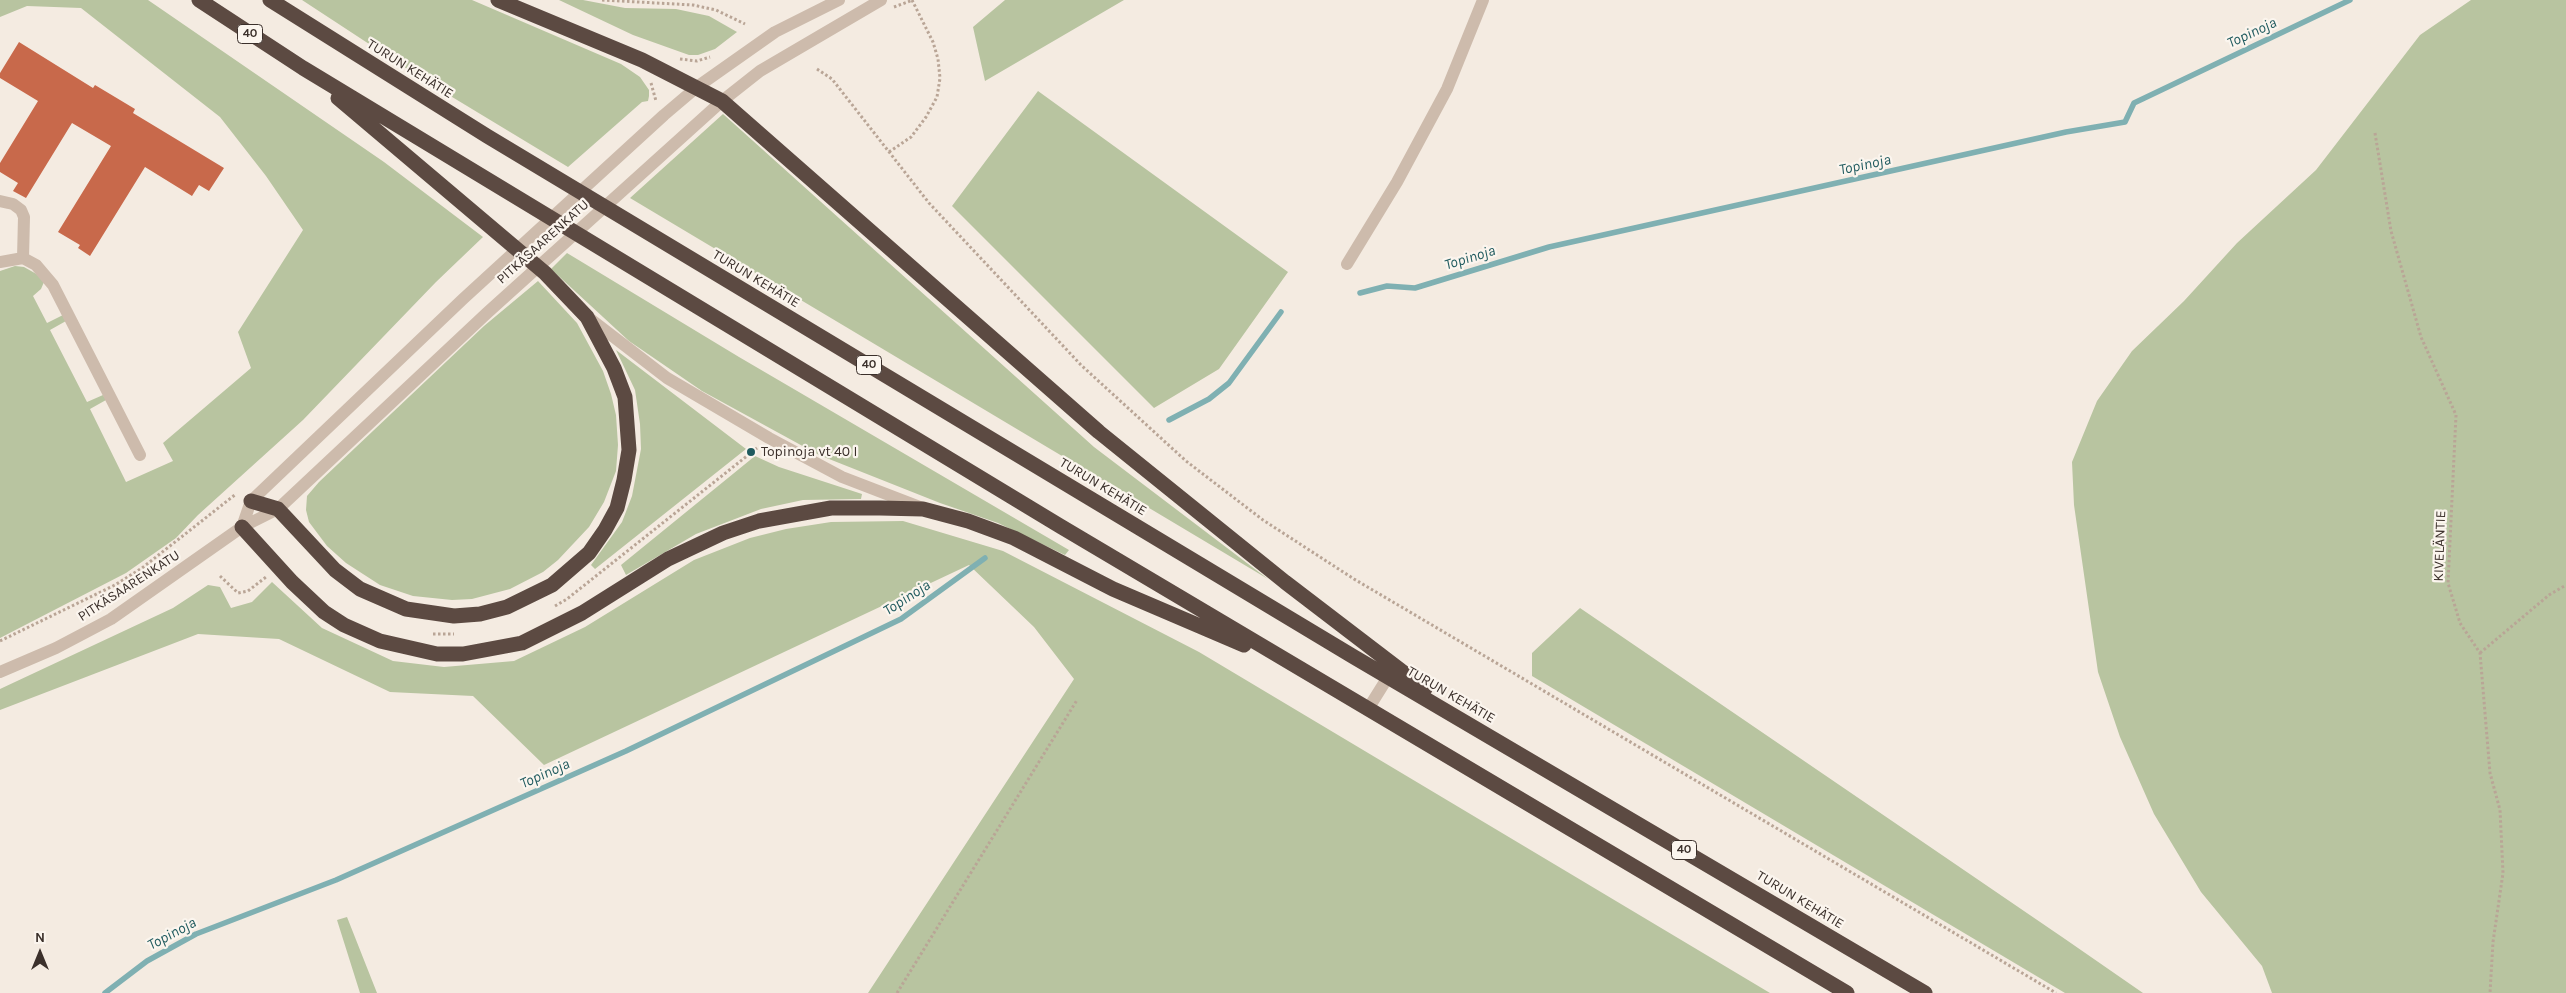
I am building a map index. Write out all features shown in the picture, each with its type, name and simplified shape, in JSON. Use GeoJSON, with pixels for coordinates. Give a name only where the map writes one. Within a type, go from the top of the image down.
{"type":"FeatureCollection","features":[{"type":"Feature","properties":{"kind":"highway","name":"40"},"geometry":{"type":"LineString","coordinates":[[199,0],[303,68],[1298,668],[1847,993]]}},
{"type":"Feature","properties":{"kind":"highway","name":"TURUN KEHÄTIE"},"geometry":{"type":"LineString","coordinates":[[270,0],[487,136],[1388,677],[1925,993]]}},
{"type":"Feature","properties":{"kind":"highway"},"geometry":{"type":"LineString","coordinates":[[498,0],[642,60],[722,100],[1099,432],[1285,582],[1471,725]]}},
{"type":"Feature","properties":{"kind":"highway"},"geometry":{"type":"LineString","coordinates":[[246,495],[278,509],[345,579],[372,596],[406,609],[454,616],[480,614],[507,607],[552,585],[589,553],[617,508],[629,450],[625,397],[614,368],[587,317],[545,273],[303,68]]}},
{"type":"Feature","properties":{"kind":"highway"},"geometry":{"type":"LineString","coordinates":[[242,527],[292,582],[324,612],[344,625],[380,641],[408,649],[437,654],[463,654],[522,644],[582,613],[668,559],[723,533],[759,521],[830,508],[923,509],[968,521],[1014,538],[1113,589],[1298,668]]}},
{"type":"Feature","properties":{"kind":"street","name":"PITKÄSAARENKATU"},"geometry":{"type":"LineString","coordinates":[[242,527],[246,495],[463,299],[659,112],[775,32],[839,0]]}},
{"type":"Feature","properties":{"kind":"street","name":"PITKÄSAARENKATU"},"geometry":{"type":"LineString","coordinates":[[0,672],[56,648],[111,619],[242,527],[278,509],[487,313],[722,100],[760,71],[881,0]]}},
{"type":"Feature","properties":{"kind":"street"},"geometry":{"type":"LineString","coordinates":[[1347,264],[1397,182],[1447,89],[1483,0]]}},
{"type":"Feature","properties":{"kind":"street"},"geometry":{"type":"LineString","coordinates":[[0,201],[13,204],[21,210],[24,217],[23,258]]}},
{"type":"Feature","properties":{"kind":"street"},"geometry":{"type":"LineString","coordinates":[[0,262],[23,258],[36,266],[53,285],[140,455]]}},
{"type":"Feature","properties":{"kind":"street"},"geometry":{"type":"LineString","coordinates":[[587,317],[667,378],[769,438],[842,477],[923,509]]}},
{"type":"Feature","properties":{"kind":"street"},"geometry":{"type":"LineString","coordinates":[[1368,709],[1388,677]]}},
{"type":"Feature","properties":{"kind":"path"},"geometry":{"type":"LineString","coordinates":[[602,0],[693,5],[716,10],[745,24]]}},
{"type":"Feature","properties":{"kind":"path"},"geometry":{"type":"LineString","coordinates":[[889,152],[911,138],[926,117],[937,97],[940,78],[938,59],[932,42],[912,0]]}},
{"type":"Feature","properties":{"kind":"path"},"geometry":{"type":"LineString","coordinates":[[672,56],[697,61],[718,53]]}},
{"type":"Feature","properties":{"kind":"path"},"geometry":{"type":"LineString","coordinates":[[817,69],[832,79],[929,203],[1081,364],[1186,461],[1263,520],[1354,578],[2056,993]]}},
{"type":"Feature","properties":{"kind":"path"},"geometry":{"type":"LineString","coordinates":[[649,80],[656,94],[659,112]]}},
{"type":"Feature","properties":{"kind":"path","name":"KIVELÄNTIE"},"geometry":{"type":"LineString","coordinates":[[2375,133],[2391,231],[2418,327],[2456,415],[2448,583],[2460,623],[2480,653],[2490,773],[2500,810],[2503,873],[2493,942],[2490,993]]}},
{"type":"Feature","properties":{"kind":"path"},"geometry":{"type":"LineString","coordinates":[[551,608],[567,599],[769,438]]}},
{"type":"Feature","properties":{"kind":"path"},"geometry":{"type":"LineString","coordinates":[[0,641],[115,585],[246,495]]}},
{"type":"Feature","properties":{"kind":"path"},"geometry":{"type":"LineString","coordinates":[[220,576],[234,591],[238,592],[248,591],[266,577]]}},
{"type":"Feature","properties":{"kind":"path"},"geometry":{"type":"LineString","coordinates":[[2480,653],[2549,595],[2566,585]]}},
{"type":"Feature","properties":{"kind":"path"},"geometry":{"type":"LineString","coordinates":[[426,634],[457,634]]}},
{"type":"Feature","properties":{"kind":"path"},"geometry":{"type":"LineString","coordinates":[[897,993],[1077,700]]}},
{"type":"Feature","properties":{"kind":"green space"},"geometry":{"type":"Polygon","coordinates":[[[0,0],[148,0],[384,162],[483,237],[436,282],[303,420],[198,515],[176,538],[126,573],[0,638],[0,271],[15,266],[24,267],[40,276],[44,282],[41,289],[33,296],[47,323],[63,315],[66,321],[50,330],[87,402],[103,395],[106,400],[90,409],[126,482],[173,461],[163,443],[251,368],[238,332],[303,230],[266,176],[220,117],[81,8],[27,6],[0,17],[0,0]]]}},
{"type":"Feature","properties":{"kind":"green space"},"geometry":{"type":"Polygon","coordinates":[[[302,0],[472,0],[621,64],[640,77],[649,90],[648,101],[642,102],[568,167],[424,80],[302,0]]]}},
{"type":"Feature","properties":{"kind":"green space"},"geometry":{"type":"Polygon","coordinates":[[[559,0],[583,0],[625,8],[676,9],[709,16],[737,32],[715,49],[698,55],[689,55],[633,35],[559,0]]]}},
{"type":"Feature","properties":{"kind":"green space"},"geometry":{"type":"Polygon","coordinates":[[[1005,0],[1124,0],[985,81],[973,27],[1005,0]]]}},
{"type":"Feature","properties":{"kind":"green space"},"geometry":{"type":"Polygon","coordinates":[[[2471,0],[2566,0],[2566,993],[2272,993],[2262,966],[2201,892],[2154,814],[2120,737],[2098,672],[2074,505],[2072,462],[2097,401],[2132,351],[2184,301],[2237,243],[2316,170],[2420,35],[2471,0]]]}},
{"type":"Feature","properties":{"kind":"green space"},"geometry":{"type":"Polygon","coordinates":[[[1038,91],[1288,272],[1219,369],[1154,408],[952,206],[1038,91]]]}},
{"type":"Feature","properties":{"kind":"green space"},"geometry":{"type":"Polygon","coordinates":[[[723,114],[1094,447],[1268,579],[630,198],[723,114]]]}},
{"type":"Feature","properties":{"kind":"green space"},"geometry":{"type":"Polygon","coordinates":[[[567,253],[739,357],[1069,550],[1065,555],[998,523],[940,503],[819,455],[702,391],[629,341],[551,269],[567,253]]]}},
{"type":"Feature","properties":{"kind":"green space"},"geometry":{"type":"Polygon","coordinates":[[[538,281],[577,323],[603,371],[611,394],[616,415],[618,445],[616,471],[604,502],[589,527],[558,560],[543,572],[510,589],[472,599],[452,600],[413,596],[380,585],[346,563],[327,546],[309,522],[306,510],[307,496],[319,482],[484,326],[538,281]]]}},
{"type":"Feature","properties":{"kind":"green space"},"geometry":{"type":"Polygon","coordinates":[[[616,350],[746,449],[595,569],[591,565],[622,522],[632,496],[641,449],[640,424],[635,390],[616,350]]]}},
{"type":"Feature","properties":{"kind":"green space"},"geometry":{"type":"Polygon","coordinates":[[[755,456],[779,467],[862,494],[861,499],[803,500],[761,509],[696,534],[626,575],[621,565],[755,456]]]}},
{"type":"Feature","properties":{"kind":"green space"},"geometry":{"type":"Polygon","coordinates":[[[903,521],[1003,551],[1199,652],[1770,993],[868,993],[1074,679],[1034,627],[969,565],[544,765],[473,696],[390,692],[279,639],[198,634],[0,710],[0,689],[173,608],[208,585],[220,587],[231,608],[252,602],[272,582],[322,628],[393,661],[444,667],[514,661],[585,627],[694,560],[750,538],[786,529],[831,522],[903,521]]]}},
{"type":"Feature","properties":{"kind":"green space"},"geometry":{"type":"Polygon","coordinates":[[[1580,608],[2143,993],[2065,993],[1532,676],[1532,653],[1580,608]]]}},
{"type":"Feature","properties":{"kind":"green space"},"geometry":{"type":"Polygon","coordinates":[[[347,917],[377,993],[360,993],[337,920],[347,917]]]}},
{"type":"Feature","properties":{"kind":"building"},"geometry":{"type":"Polygon","coordinates":[[[19,42],[93,88],[95,85],[135,109],[133,113],[224,168],[209,191],[199,185],[192,196],[145,167],[90,256],[78,248],[80,245],[58,232],[111,146],[72,123],[26,198],[13,191],[18,183],[0,172],[0,163],[38,101],[0,78],[0,73],[19,42]]]}},
{"type":"Feature","properties":{"kind":"waterway","name":"Topinoja"},"geometry":{"type":"LineString","coordinates":[[1360,293],[1387,286],[1415,288],[1549,247],[2066,132],[2125,122],[2134,103],[2350,0]]}},
{"type":"Feature","properties":{"kind":"waterway","name":"Topinoja"},"geometry":{"type":"LineString","coordinates":[[1169,420],[1209,399],[1229,383],[1281,312]]}},
{"type":"Feature","properties":{"kind":"waterway","name":"Topinoja"},"geometry":{"type":"LineString","coordinates":[[105,993],[147,961],[196,934],[336,880],[626,751],[901,619],[985,558]]}},
{"type":"Feature","properties":{"kind":"place","name":"Topinoja vt 40 I"},"geometry":{"type":"Point","coordinates":[751,452]}}]}
